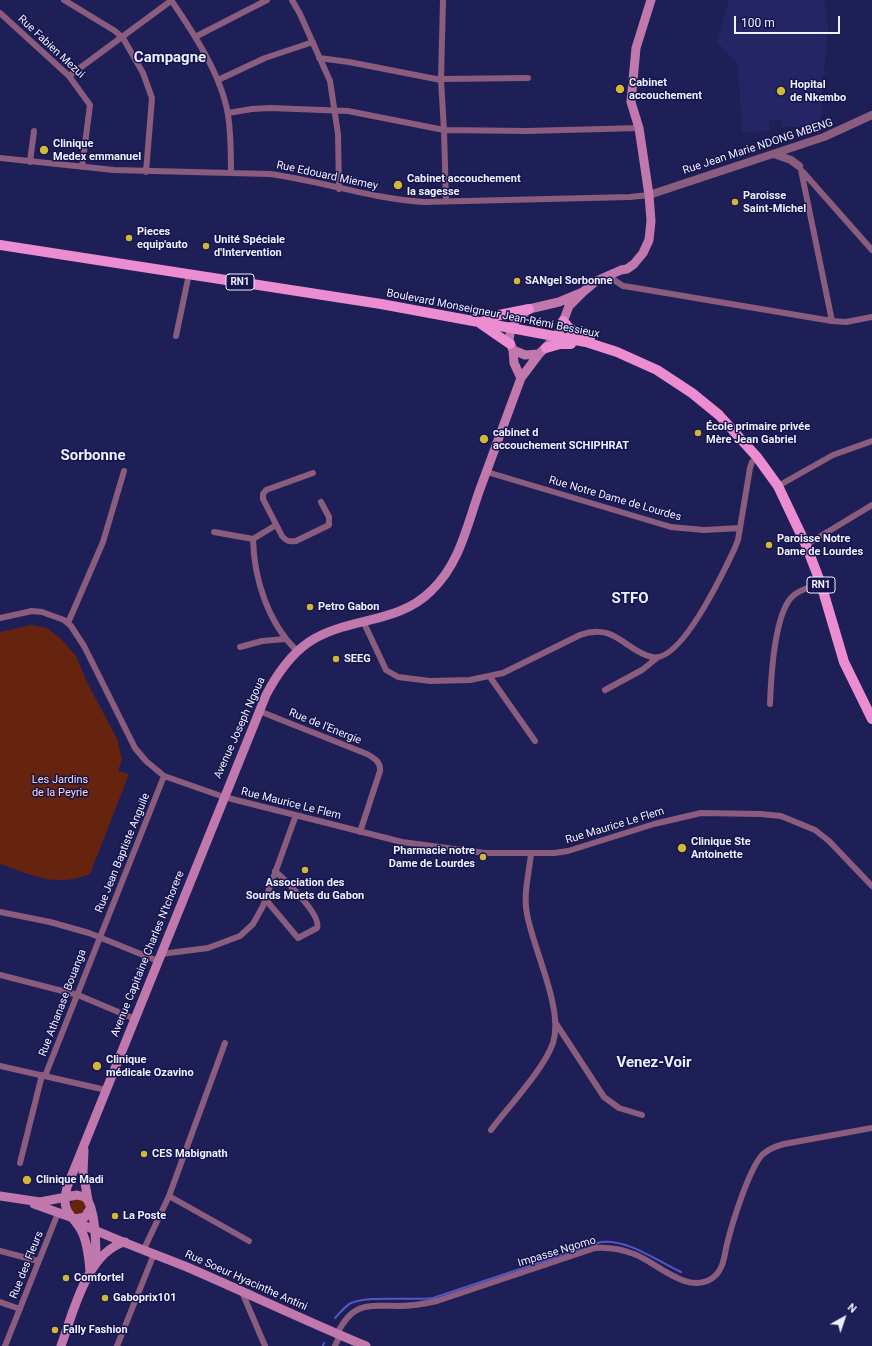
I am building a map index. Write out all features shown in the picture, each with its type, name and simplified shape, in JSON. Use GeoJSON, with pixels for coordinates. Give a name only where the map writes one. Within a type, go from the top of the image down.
{"type":"FeatureCollection","features":[{"type":"Feature","properties":{"kind":"main road"},"geometry":{"type":"LineString","coordinates":[[611,350],[568,343],[525,355],[480,323],[494,316],[559,302],[583,292],[608,276],[620,270],[627,269],[634,264],[647,247],[651,221],[649,195],[639,128],[631,102],[633,69],[640,35],[651,0]]}},
{"type":"Feature","properties":{"kind":"main road","name":"Boulevard Monseigneur Jean-Rémi Bessieux"},"geometry":{"type":"LineString","coordinates":[[0,245],[381,304],[586,342],[611,350],[657,370],[692,393],[719,415],[757,457],[778,486],[806,545],[821,584],[844,662],[872,719]]}},
{"type":"Feature","properties":{"kind":"main road","name":"Avenue Joseph Ngoua"},"geometry":{"type":"LineString","coordinates":[[224,797],[259,711],[276,677],[297,652],[318,637],[384,617],[409,607],[421,600],[441,582],[459,553],[521,378],[542,351],[556,337],[569,306],[583,292]]}},
{"type":"Feature","properties":{"kind":"main road"},"geometry":{"type":"LineString","coordinates":[[543,305],[554,306],[564,318],[570,329],[611,350]]}},
{"type":"Feature","properties":{"kind":"main road"},"geometry":{"type":"LineString","coordinates":[[521,378],[514,363],[509,334],[516,320],[529,309]]}},
{"type":"Feature","properties":{"kind":"main road","name":"Avenue Capitaine Charles N'tchorere"},"geometry":{"type":"LineString","coordinates":[[85,1143],[224,797]]}},
{"type":"Feature","properties":{"kind":"main road"},"geometry":{"type":"LineString","coordinates":[[55,1200],[67,1187],[80,1150],[85,1143]]}},
{"type":"Feature","properties":{"kind":"main road"},"geometry":{"type":"LineString","coordinates":[[85,1143],[83,1165],[88,1200],[95,1232],[96,1263]]}},
{"type":"Feature","properties":{"kind":"main road"},"geometry":{"type":"LineString","coordinates":[[62,1210],[69,1197],[67,1187]]}},
{"type":"Feature","properties":{"kind":"main road"},"geometry":{"type":"LineString","coordinates":[[27,1202],[55,1200],[81,1195],[88,1200]]}},
{"type":"Feature","properties":{"kind":"main road"},"geometry":{"type":"LineString","coordinates":[[0,1196],[62,1210],[73,1220],[86,1242],[90,1271]]}},
{"type":"Feature","properties":{"kind":"main road"},"geometry":{"type":"LineString","coordinates":[[73,1220],[85,1217],[91,1211]]}},
{"type":"Feature","properties":{"kind":"main road"},"geometry":{"type":"LineString","coordinates":[[61,1346],[90,1271],[111,1247],[120,1241],[102,1228],[91,1211]]}},
{"type":"Feature","properties":{"kind":"main road","name":"Rue Soeur Hyacinthe Antini"},"geometry":{"type":"LineString","coordinates":[[73,1220],[95,1232],[144,1249],[366,1346]]}},
{"type":"Feature","properties":{"kind":"street"},"geometry":{"type":"LineString","coordinates":[[64,0],[115,31],[123,38],[143,73],[152,98],[146,172]]}},
{"type":"Feature","properties":{"kind":"street"},"geometry":{"type":"LineString","coordinates":[[69,76],[123,38],[172,0],[195,37],[218,80],[228,113],[231,173]]}},
{"type":"Feature","properties":{"kind":"street"},"geometry":{"type":"LineString","coordinates":[[195,37],[267,0]]}},
{"type":"Feature","properties":{"kind":"street"},"geometry":{"type":"LineString","coordinates":[[292,0],[330,81],[339,148],[339,189]]}},
{"type":"Feature","properties":{"kind":"street"},"geometry":{"type":"LineString","coordinates":[[443,0],[441,79],[446,202]]}},
{"type":"Feature","properties":{"kind":"street","name":"Rue Fabien Mezui"},"geometry":{"type":"LineString","coordinates":[[0,13],[69,76],[90,105],[82,167]]}},
{"type":"Feature","properties":{"kind":"street"},"geometry":{"type":"LineString","coordinates":[[218,80],[265,58],[312,42]]}},
{"type":"Feature","properties":{"kind":"street"},"geometry":{"type":"LineString","coordinates":[[319,58],[441,79],[528,78]]}},
{"type":"Feature","properties":{"kind":"street"},"geometry":{"type":"LineString","coordinates":[[228,113],[258,109],[335,110],[359,113],[444,130],[527,131],[639,128]]}},
{"type":"Feature","properties":{"kind":"street","name":"Rue Jean Marie NDONG MBENG"},"geometry":{"type":"LineString","coordinates":[[649,195],[846,129],[872,115]]}},
{"type":"Feature","properties":{"kind":"street"},"geometry":{"type":"LineString","coordinates":[[30,162],[34,131]]}},
{"type":"Feature","properties":{"kind":"street"},"geometry":{"type":"LineString","coordinates":[[802,144],[796,152],[796,162],[800,168],[832,321]]}},
{"type":"Feature","properties":{"kind":"street"},"geometry":{"type":"LineString","coordinates":[[774,154],[791,160],[800,168],[872,250]]}},
{"type":"Feature","properties":{"kind":"street","name":"Rue Edouard Miemey"},"geometry":{"type":"LineString","coordinates":[[0,158],[146,172],[231,173],[291,177],[339,189],[403,201],[446,202],[630,198],[649,195]]}},
{"type":"Feature","properties":{"kind":"street"},"geometry":{"type":"LineString","coordinates":[[176,336],[189,274]]}},
{"type":"Feature","properties":{"kind":"street"},"geometry":{"type":"LineString","coordinates":[[608,276],[623,286],[832,321],[846,322],[872,317]]}},
{"type":"Feature","properties":{"kind":"street"},"geometry":{"type":"LineString","coordinates":[[778,486],[833,455],[872,441]]}},
{"type":"Feature","properties":{"kind":"street"},"geometry":{"type":"LineString","coordinates":[[605,690],[642,670],[657,658],[667,654],[677,644],[703,610],[734,550],[740,528],[750,468],[752,462],[757,457]]}},
{"type":"Feature","properties":{"kind":"street"},"geometry":{"type":"LineString","coordinates":[[68,623],[103,542],[124,471]]}},
{"type":"Feature","properties":{"kind":"street","name":"Rue Notre Dame de Lourdes"},"geometry":{"type":"LineString","coordinates":[[487,472],[671,527],[696,530],[740,528]]}},
{"type":"Feature","properties":{"kind":"street"},"geometry":{"type":"LineString","coordinates":[[313,473],[266,490],[263,493],[263,499],[276,525],[286,540],[291,542],[326,527],[330,521],[322,502]]}},
{"type":"Feature","properties":{"kind":"street"},"geometry":{"type":"LineString","coordinates":[[806,545],[872,505]]}},
{"type":"Feature","properties":{"kind":"street"},"geometry":{"type":"LineString","coordinates":[[214,532],[253,539],[276,525]]}},
{"type":"Feature","properties":{"kind":"street"},"geometry":{"type":"LineString","coordinates":[[253,539],[257,579],[285,639],[297,652]]}},
{"type":"Feature","properties":{"kind":"street"},"geometry":{"type":"LineString","coordinates":[[770,704],[770,687],[777,637],[784,612],[791,598],[795,594],[821,584]]}},
{"type":"Feature","properties":{"kind":"street"},"geometry":{"type":"LineString","coordinates":[[0,618],[32,612],[42,612],[68,623],[84,646],[135,748],[146,761],[164,776]]}},
{"type":"Feature","properties":{"kind":"street"},"geometry":{"type":"LineString","coordinates":[[364,623],[386,670],[392,674],[430,681],[490,677],[515,669],[580,635],[591,631],[604,632],[612,635],[648,656],[657,658]]}},
{"type":"Feature","properties":{"kind":"street"},"geometry":{"type":"LineString","coordinates":[[240,647],[262,641],[285,639]]}},
{"type":"Feature","properties":{"kind":"street"},"geometry":{"type":"LineString","coordinates":[[490,677],[535,741]]}},
{"type":"Feature","properties":{"kind":"street","name":"Rue de l'Energie"},"geometry":{"type":"LineString","coordinates":[[259,711],[367,754],[378,761],[380,771],[360,832]]}},
{"type":"Feature","properties":{"kind":"street","name":"Rue Maurice Le Flem"},"geometry":{"type":"LineString","coordinates":[[164,776],[224,797],[360,832],[431,847],[485,853],[531,854],[568,851],[654,824],[701,813],[762,814],[781,816],[815,830],[828,841],[872,886]]}},
{"type":"Feature","properties":{"kind":"street","name":"Rue Jean Baptiste Anguile"},"geometry":{"type":"LineString","coordinates":[[100,938],[164,776]]}},
{"type":"Feature","properties":{"kind":"street"},"geometry":{"type":"LineString","coordinates":[[0,912],[50,922],[159,958],[208,948],[240,936],[253,924],[266,900],[296,815]]}},
{"type":"Feature","properties":{"kind":"street"},"geometry":{"type":"LineString","coordinates":[[491,1130],[546,1057],[553,1043],[555,1022],[545,974],[531,936],[525,906],[531,854]]}},
{"type":"Feature","properties":{"kind":"street"},"geometry":{"type":"LineString","coordinates":[[266,900],[298,938],[317,928],[317,922],[299,895],[275,871]]}},
{"type":"Feature","properties":{"kind":"street","name":"Rue Athanase Bouanga"},"geometry":{"type":"LineString","coordinates":[[20,1163],[43,1076],[78,995],[100,938]]}},
{"type":"Feature","properties":{"kind":"street"},"geometry":{"type":"LineString","coordinates":[[0,975],[78,995],[135,1019]]}},
{"type":"Feature","properties":{"kind":"street"},"geometry":{"type":"LineString","coordinates":[[555,1022],[604,1097],[619,1108],[642,1115]]}},
{"type":"Feature","properties":{"kind":"street"},"geometry":{"type":"LineString","coordinates":[[144,1249],[170,1196],[225,1044]]}},
{"type":"Feature","properties":{"kind":"street"},"geometry":{"type":"LineString","coordinates":[[0,1066],[106,1090]]}},
{"type":"Feature","properties":{"kind":"street","name":"Impasse Ngomo"},"geometry":{"type":"LineString","coordinates":[[335,1346],[338,1334],[346,1318],[351,1313],[363,1307],[420,1305],[437,1301],[599,1248],[614,1249],[635,1254],[687,1281],[705,1281],[712,1279],[720,1269],[730,1231],[752,1171],[762,1155],[771,1148],[784,1144],[872,1128]]}},
{"type":"Feature","properties":{"kind":"street"},"geometry":{"type":"LineString","coordinates":[[170,1196],[249,1241]]}},
{"type":"Feature","properties":{"kind":"street","name":"Rue des Fleurs"},"geometry":{"type":"LineString","coordinates":[[5,1346],[38,1261],[62,1210]]}},
{"type":"Feature","properties":{"kind":"street"},"geometry":{"type":"LineString","coordinates":[[0,1251],[38,1261]]}},
{"type":"Feature","properties":{"kind":"street"},"geometry":{"type":"LineString","coordinates":[[117,1346],[154,1254]]}},
{"type":"Feature","properties":{"kind":"street"},"geometry":{"type":"LineString","coordinates":[[242,1292],[265,1346]]}},
{"type":"Feature","properties":{"kind":"street"},"geometry":{"type":"LineString","coordinates":[[0,1302],[20,1309]]}},
{"type":"Feature","properties":{"kind":"shaded area","name":"Hopital de Nkembo"},"geometry":{"type":"Polygon","coordinates":[[[729,0],[824,0],[828,26],[820,123],[805,127],[781,127],[782,120],[775,119],[769,120],[770,131],[742,132],[738,64],[717,42],[729,0]]]}},
{"type":"Feature","properties":{"kind":"green space","name":"Les Jardins de la Peyrie"},"geometry":{"type":"Polygon","coordinates":[[[31,625],[47,628],[61,639],[76,656],[87,682],[117,739],[122,759],[118,771],[129,774],[90,874],[66,880],[55,880],[34,876],[0,864],[0,632],[31,625]]]}},
{"type":"Feature","properties":{"kind":"green space"},"geometry":{"type":"Polygon","coordinates":[[[78,1199],[85,1204],[86,1207],[81,1214],[78,1215],[71,1210],[70,1207],[75,1200],[78,1199]]]}},
{"type":"Feature","properties":{"kind":"waterway"},"geometry":{"type":"LineString","coordinates":[[335,1318],[351,1303],[368,1299],[433,1298],[601,1242],[611,1242],[632,1247],[681,1272]]}},
{"type":"Feature","properties":{"kind":"place","name":"Cabinet accouchement"},"geometry":{"type":"Point","coordinates":[620,89]}},
{"type":"Feature","properties":{"kind":"place","name":"Hopital de Nkembo"},"geometry":{"type":"Point","coordinates":[781,91]}},
{"type":"Feature","properties":{"kind":"place","name":"Clinique Medex emmanuel"},"geometry":{"type":"Point","coordinates":[44,150]}},
{"type":"Feature","properties":{"kind":"place","name":"Cabinet accouchement la sagesse"},"geometry":{"type":"Point","coordinates":[398,185]}},
{"type":"Feature","properties":{"kind":"place","name":"Paroisse Saint-Michel"},"geometry":{"type":"Point","coordinates":[735,202]}},
{"type":"Feature","properties":{"kind":"place","name":"Pieces equip'auto"},"geometry":{"type":"Point","coordinates":[129,238]}},
{"type":"Feature","properties":{"kind":"place","name":"Unité Spéciale d'Intervention"},"geometry":{"type":"Point","coordinates":[206,246]}},
{"type":"Feature","properties":{"kind":"place","name":"SANgel Sorbonne"},"geometry":{"type":"Point","coordinates":[517,281]}},
{"type":"Feature","properties":{"kind":"place","name":"École primaire privée Mère Jean Gabriel"},"geometry":{"type":"Point","coordinates":[698,433]}},
{"type":"Feature","properties":{"kind":"place","name":"cabinet d accouchement SCHIPHRAT"},"geometry":{"type":"Point","coordinates":[484,439]}},
{"type":"Feature","properties":{"kind":"place","name":"Paroisse Notre Dame de Lourdes"},"geometry":{"type":"Point","coordinates":[769,545]}},
{"type":"Feature","properties":{"kind":"place","name":"Petro Gabon"},"geometry":{"type":"Point","coordinates":[310,607]}},
{"type":"Feature","properties":{"kind":"place","name":"SEEG"},"geometry":{"type":"Point","coordinates":[336,659]}},
{"type":"Feature","properties":{"kind":"place","name":"Clinique Ste Antoinette"},"geometry":{"type":"Point","coordinates":[682,848]}},
{"type":"Feature","properties":{"kind":"place","name":"Pharmacie notre Dame de Lourdes"},"geometry":{"type":"Point","coordinates":[483,857]}},
{"type":"Feature","properties":{"kind":"place","name":"Association des Sourds Muets du Gabon"},"geometry":{"type":"Point","coordinates":[305,870]}},
{"type":"Feature","properties":{"kind":"place","name":"Clinique médicale Ozavino"},"geometry":{"type":"Point","coordinates":[97,1066]}},
{"type":"Feature","properties":{"kind":"place","name":"CES Mabignath"},"geometry":{"type":"Point","coordinates":[144,1154]}},
{"type":"Feature","properties":{"kind":"place","name":"Clinique Madi"},"geometry":{"type":"Point","coordinates":[27,1180]}},
{"type":"Feature","properties":{"kind":"place","name":"La Poste"},"geometry":{"type":"Point","coordinates":[115,1216]}},
{"type":"Feature","properties":{"kind":"place","name":"Comfortel"},"geometry":{"type":"Point","coordinates":[66,1278]}},
{"type":"Feature","properties":{"kind":"place","name":"Gaboprix101"},"geometry":{"type":"Point","coordinates":[105,1298]}},
{"type":"Feature","properties":{"kind":"place","name":"Fally Fashion"},"geometry":{"type":"Point","coordinates":[55,1330]}},
{"type":"Feature","properties":{"kind":"district","name":"Campagne"},"geometry":{"type":"Point","coordinates":[170,58]}},
{"type":"Feature","properties":{"kind":"district","name":"Sorbonne"},"geometry":{"type":"Point","coordinates":[93,456]}},
{"type":"Feature","properties":{"kind":"district","name":"STFO"},"geometry":{"type":"Point","coordinates":[630,599]}},
{"type":"Feature","properties":{"kind":"district","name":"Venez-Voir"},"geometry":{"type":"Point","coordinates":[654,1063]}}]}
